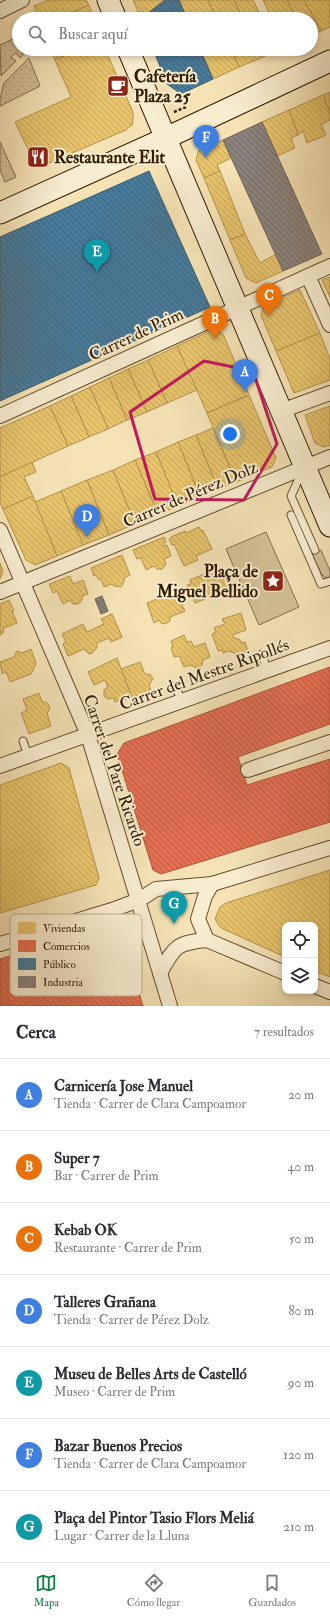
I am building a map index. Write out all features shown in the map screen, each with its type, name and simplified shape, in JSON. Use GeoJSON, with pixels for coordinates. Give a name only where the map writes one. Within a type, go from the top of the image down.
{"type":"FeatureCollection","features":[{"type":"Feature","properties":{"kind":"street"},"geometry":{"type":"LineString","coordinates":[[0,12],[22,0]]}},
{"type":"Feature","properties":{"kind":"street"},"geometry":{"type":"LineString","coordinates":[[108,0],[113,12]]}},
{"type":"Feature","properties":{"kind":"street"},"geometry":{"type":"LineString","coordinates":[[131,56],[329,522]]}},
{"type":"Feature","properties":{"kind":"street"},"geometry":{"type":"LineString","coordinates":[[0,213],[166,138],[330,61]]}},
{"type":"Feature","properties":{"kind":"street","name":"Carrer de Prim"},"geometry":{"type":"LineString","coordinates":[[0,416],[330,266]]}},
{"type":"Feature","properties":{"kind":"street"},"geometry":{"type":"LineString","coordinates":[[308,276],[330,325]]}},
{"type":"Feature","properties":{"kind":"street"},"geometry":{"type":"LineString","coordinates":[[281,411],[330,393]]}},
{"type":"Feature","properties":{"kind":"street","name":"Carrer de Pérez Dolz"},"geometry":{"type":"LineString","coordinates":[[0,592],[330,457]]}},
{"type":"Feature","properties":{"kind":"street","name":"Carrer del Pare Ricardo"},"geometry":{"type":"LineString","coordinates":[[0,530],[88,735],[170,1006]]}},
{"type":"Feature","properties":{"kind":"street","name":"Carrer del Mestre Ripollés"},"geometry":{"type":"LineString","coordinates":[[0,766],[330,648]]}},
{"type":"Feature","properties":{"kind":"street"},"geometry":{"type":"LineString","coordinates":[[248,770],[330,742]]}},
{"type":"Feature","properties":{"kind":"street"},"geometry":{"type":"LineString","coordinates":[[99,914],[139,900],[156,889],[212,884],[330,848]]}},
{"type":"Feature","properties":{"kind":"street"},"geometry":{"type":"LineString","coordinates":[[207,940],[198,919],[205,896],[212,884]]}},
{"type":"Feature","properties":{"kind":"street"},"geometry":{"type":"LineString","coordinates":[[160,973],[172,952],[185,942],[207,940],[282,972]]}},
{"type":"Feature","properties":{"kind":"street"},"geometry":{"type":"LineString","coordinates":[[0,944],[10,941]]}},
{"type":"Feature","properties":{"kind":"street"},"geometry":{"type":"LineString","coordinates":[[318,987],[330,992]]}},
{"type":"Feature","properties":{"kind":"lane"},"geometry":{"type":"LineString","coordinates":[[305,466],[291,496],[315,550]]}},
{"type":"Feature","properties":{"kind":"lane"},"geometry":{"type":"LineString","coordinates":[[291,515],[321,584],[330,581]]}},
{"type":"Feature","properties":{"kind":"lane"},"geometry":{"type":"LineString","coordinates":[[262,654],[267,670]]}},
{"type":"Feature","properties":{"kind":"lane"},"geometry":{"type":"LineString","coordinates":[[176,686],[181,701]]}},
{"type":"Feature","properties":{"kind":"lane"},"geometry":{"type":"LineString","coordinates":[[23,741],[28,756]]}},
{"type":"Feature","properties":{"kind":"highlighted area"},"geometry":{"type":"Polygon","coordinates":[[[204,361],[253,371],[277,444],[244,500],[155,499],[130,412],[204,361]]]}},
{"type":"Feature","properties":{"kind":"shaded area"},"geometry":{"type":"Polygon","coordinates":[[[12,39],[11,57],[16,61],[1,76],[0,45],[12,39]]]}},
{"type":"Feature","properties":{"kind":"shaded area"},"geometry":{"type":"Polygon","coordinates":[[[29,58],[40,86],[0,106],[0,98],[4,83],[29,58]]]}},
{"type":"Feature","properties":{"kind":"shaded area"},"geometry":{"type":"Polygon","coordinates":[[[0,142],[16,177],[5,182],[0,170],[0,142]]]}},
{"type":"Feature","properties":{"kind":"shaded area"},"geometry":{"type":"Polygon","coordinates":[[[266,532],[299,607],[259,625],[226,549],[266,532]]]}},
{"type":"Feature","properties":{"kind":"shaded area"},"geometry":{"type":"Polygon","coordinates":[[[321,550],[330,571],[330,577],[327,578],[322,575],[312,554],[321,550]]]}},
{"type":"Feature","properties":{"kind":"building: Viviendas"},"geometry":{"type":"Polygon","coordinates":[[[48,0],[86,0],[89,5],[73,12],[36,12],[34,6],[48,0]]]}},
{"type":"Feature","properties":{"kind":"building: Viviendas"},"geometry":{"type":"Polygon","coordinates":[[[133,0],[165,0],[149,12],[138,12],[133,0]]]}},
{"type":"Feature","properties":{"kind":"building: Viviendas"},"geometry":{"type":"Polygon","coordinates":[[[179,0],[208,0],[214,12],[184,12],[179,0]]]}},
{"type":"Feature","properties":{"kind":"building: Viviendas"},"geometry":{"type":"Polygon","coordinates":[[[208,0],[234,0],[240,12],[214,12],[208,0]]]}},
{"type":"Feature","properties":{"kind":"building: Viviendas"},"geometry":{"type":"Polygon","coordinates":[[[234,0],[253,0],[259,12],[240,12],[234,0]]]}},
{"type":"Feature","properties":{"kind":"building: Viviendas"},"geometry":{"type":"Polygon","coordinates":[[[263,0],[287,0],[293,12],[269,12],[263,0]]]}},
{"type":"Feature","properties":{"kind":"building: Viviendas"},"geometry":{"type":"Polygon","coordinates":[[[287,0],[304,0],[311,12],[293,12],[287,0]]]}},
{"type":"Feature","properties":{"kind":"building: Viviendas"},"geometry":{"type":"Polygon","coordinates":[[[304,0],[330,0],[330,27],[321,31],[318,26],[318,12],[311,12],[304,0]]]}},
{"type":"Feature","properties":{"kind":"building: Viviendas"},"geometry":{"type":"Polygon","coordinates":[[[89,5],[92,12],[73,12],[89,5]]]}},
{"type":"Feature","properties":{"kind":"building: Viviendas"},"geometry":{"type":"Polygon","coordinates":[[[318,26],[321,31],[318,32],[318,26]]]}},
{"type":"Feature","properties":{"kind":"building: Viviendas"},"geometry":{"type":"Polygon","coordinates":[[[54,56],[64,56],[55,60],[54,56]]]}},
{"type":"Feature","properties":{"kind":"building: Viviendas"},"geometry":{"type":"Polygon","coordinates":[[[64,56],[108,56],[133,112],[132,125],[126,130],[37,168],[15,122],[71,97],[55,60],[64,56]]]}},
{"type":"Feature","properties":{"kind":"building: Viviendas"},"geometry":{"type":"Polygon","coordinates":[[[203,56],[234,56],[239,67],[213,79],[203,56]]]}},
{"type":"Feature","properties":{"kind":"building: Viviendas"},"geometry":{"type":"Polygon","coordinates":[[[234,56],[260,56],[261,58],[239,67],[234,56]]]}},
{"type":"Feature","properties":{"kind":"building: Viviendas"},"geometry":{"type":"Polygon","coordinates":[[[330,92],[330,113],[323,95],[330,92]]]}},
{"type":"Feature","properties":{"kind":"building: Viviendas"},"geometry":{"type":"Polygon","coordinates":[[[323,95],[330,113],[330,120],[321,125],[326,135],[307,143],[303,131],[298,135],[289,110],[323,95]]]}},
{"type":"Feature","properties":{"kind":"building: Viviendas"},"geometry":{"type":"Polygon","coordinates":[[[289,110],[298,135],[291,138],[295,148],[277,156],[262,122],[289,110]]]}},
{"type":"Feature","properties":{"kind":"building: Viviendas"},"geometry":{"type":"Polygon","coordinates":[[[223,140],[231,158],[217,165],[220,171],[204,178],[196,160],[199,150],[223,140]]]}},
{"type":"Feature","properties":{"kind":"building: Viviendas"},"geometry":{"type":"Polygon","coordinates":[[[220,171],[245,234],[230,240],[204,178],[220,171]]]}},
{"type":"Feature","properties":{"kind":"building: Viviendas"},"geometry":{"type":"Polygon","coordinates":[[[245,234],[260,263],[276,254],[283,271],[256,283],[246,278],[230,240],[245,234]]]}},
{"type":"Feature","properties":{"kind":"building: Viviendas"},"geometry":{"type":"Polygon","coordinates":[[[330,277],[330,297],[322,280],[330,277]]]}},
{"type":"Feature","properties":{"kind":"building: Viviendas"},"geometry":{"type":"Polygon","coordinates":[[[300,290],[320,333],[276,351],[261,315],[264,305],[300,290]]]}},
{"type":"Feature","properties":{"kind":"building: Viviendas"},"geometry":{"type":"Polygon","coordinates":[[[214,329],[223,334],[249,395],[207,413],[177,346],[214,329]]]}},
{"type":"Feature","properties":{"kind":"building: Viviendas"},"geometry":{"type":"Polygon","coordinates":[[[320,333],[330,359],[330,380],[294,393],[276,351],[320,333]]]}},
{"type":"Feature","properties":{"kind":"building: Viviendas"},"geometry":{"type":"Polygon","coordinates":[[[177,346],[197,390],[167,403],[148,360],[177,346]]]}},
{"type":"Feature","properties":{"kind":"building: Viviendas"},"geometry":{"type":"Polygon","coordinates":[[[148,360],[167,403],[147,412],[128,369],[148,360]]]}},
{"type":"Feature","properties":{"kind":"building: Viviendas"},"geometry":{"type":"Polygon","coordinates":[[[128,369],[147,412],[127,420],[109,378],[128,369]]]}},
{"type":"Feature","properties":{"kind":"building: Viviendas"},"geometry":{"type":"Polygon","coordinates":[[[109,378],[127,420],[108,429],[90,387],[109,378]]]}},
{"type":"Feature","properties":{"kind":"building: Viviendas"},"geometry":{"type":"Polygon","coordinates":[[[90,387],[108,429],[89,437],[71,396],[90,387]]]}},
{"type":"Feature","properties":{"kind":"building: Viviendas"},"geometry":{"type":"Polygon","coordinates":[[[249,395],[276,458],[272,467],[236,482],[207,413],[249,395]]]}},
{"type":"Feature","properties":{"kind":"building: Viviendas"},"geometry":{"type":"Polygon","coordinates":[[[71,396],[89,437],[68,446],[50,406],[71,396]]]}},
{"type":"Feature","properties":{"kind":"building: Viviendas"},"geometry":{"type":"Polygon","coordinates":[[[50,406],[68,446],[0,477],[0,428],[50,406]]]}},
{"type":"Feature","properties":{"kind":"building: Viviendas"},"geometry":{"type":"Polygon","coordinates":[[[330,406],[330,445],[324,447],[315,443],[305,415],[330,406]]]}},
{"type":"Feature","properties":{"kind":"building: Viviendas"},"geometry":{"type":"Polygon","coordinates":[[[213,428],[236,482],[218,489],[196,435],[213,428]]]}},
{"type":"Feature","properties":{"kind":"building: Viviendas"},"geometry":{"type":"Polygon","coordinates":[[[196,435],[218,489],[200,496],[178,442],[196,435]]]}},
{"type":"Feature","properties":{"kind":"building: Viviendas"},"geometry":{"type":"Polygon","coordinates":[[[178,442],[200,496],[178,506],[156,452],[178,442]]]}},
{"type":"Feature","properties":{"kind":"building: Viviendas"},"geometry":{"type":"Polygon","coordinates":[[[156,452],[178,506],[158,514],[135,460],[156,452]]]}},
{"type":"Feature","properties":{"kind":"building: Viviendas"},"geometry":{"type":"Polygon","coordinates":[[[135,460],[158,514],[135,524],[113,470],[135,460]]]}},
{"type":"Feature","properties":{"kind":"building: Viviendas"},"geometry":{"type":"Polygon","coordinates":[[[32,462],[36,472],[24,477],[33,496],[3,509],[0,503],[0,477],[32,462]]]}},
{"type":"Feature","properties":{"kind":"building: Viviendas"},"geometry":{"type":"Polygon","coordinates":[[[113,470],[135,524],[109,535],[87,480],[113,470]]]}},
{"type":"Feature","properties":{"kind":"building: Viviendas"},"geometry":{"type":"Polygon","coordinates":[[[87,480],[109,535],[83,545],[61,491],[87,480]]]}},
{"type":"Feature","properties":{"kind":"building: Viviendas"},"geometry":{"type":"Polygon","coordinates":[[[61,491],[83,545],[57,556],[35,502],[61,491]]]}},
{"type":"Feature","properties":{"kind":"building: Viviendas"},"geometry":{"type":"Polygon","coordinates":[[[33,496],[57,556],[35,565],[26,560],[3,509],[33,496]]]}},
{"type":"Feature","properties":{"kind":"building: Viviendas"},"geometry":{"type":"Polygon","coordinates":[[[199,527],[201,531],[203,530],[212,549],[196,556],[198,560],[184,566],[174,544],[172,545],[169,539],[185,531],[186,533],[199,527]]]}},
{"type":"Feature","properties":{"kind":"building: Viviendas"},"geometry":{"type":"Polygon","coordinates":[[[164,537],[166,542],[163,544],[164,546],[167,545],[171,556],[164,559],[166,564],[162,569],[157,569],[154,566],[146,570],[141,558],[137,559],[133,550],[164,537]]]}},
{"type":"Feature","properties":{"kind":"building: Viviendas"},"geometry":{"type":"Polygon","coordinates":[[[122,555],[130,575],[124,578],[124,582],[121,587],[114,586],[112,584],[104,587],[101,579],[99,580],[96,575],[94,576],[91,568],[122,555]]]}},
{"type":"Feature","properties":{"kind":"building: Viviendas"},"geometry":{"type":"Polygon","coordinates":[[[0,563],[3,571],[0,579],[0,563]]]}},
{"type":"Feature","properties":{"kind":"building: Viviendas"},"geometry":{"type":"Polygon","coordinates":[[[219,571],[223,580],[226,578],[232,591],[216,598],[210,597],[195,603],[187,585],[191,584],[190,580],[207,573],[208,576],[219,571]]]}},
{"type":"Feature","properties":{"kind":"building: Viviendas"},"geometry":{"type":"Polygon","coordinates":[[[70,576],[73,584],[83,580],[88,594],[82,596],[82,600],[78,604],[73,604],[70,600],[63,604],[57,591],[53,593],[49,584],[70,576]]]}},
{"type":"Feature","properties":{"kind":"building: Viviendas"},"geometry":{"type":"Polygon","coordinates":[[[174,592],[178,602],[180,601],[185,611],[170,617],[170,621],[165,624],[161,623],[159,620],[154,623],[147,603],[174,592]]]}},
{"type":"Feature","properties":{"kind":"building: Viviendas"},"geometry":{"type":"Polygon","coordinates":[[[9,600],[17,623],[4,628],[3,633],[0,635],[0,604],[9,600]]]}},
{"type":"Feature","properties":{"kind":"building: Viviendas"},"geometry":{"type":"Polygon","coordinates":[[[241,613],[246,630],[233,635],[234,638],[239,639],[242,643],[245,642],[248,651],[236,657],[234,653],[229,651],[223,653],[222,650],[218,651],[212,634],[216,632],[214,628],[225,624],[222,619],[241,613]]]}},
{"type":"Feature","properties":{"kind":"building: Viviendas"},"geometry":{"type":"Polygon","coordinates":[[[112,614],[122,637],[111,642],[109,638],[97,643],[97,648],[92,653],[89,654],[84,649],[68,656],[63,644],[66,642],[62,634],[83,624],[87,632],[104,624],[101,619],[112,614]]]}},
{"type":"Feature","properties":{"kind":"building: Viviendas"},"geometry":{"type":"Polygon","coordinates":[[[184,635],[187,642],[191,641],[194,647],[205,643],[210,657],[203,660],[200,667],[196,668],[191,665],[184,667],[179,656],[174,657],[171,648],[173,647],[171,641],[184,635]]]}},
{"type":"Feature","properties":{"kind":"building: Viviendas"},"geometry":{"type":"Polygon","coordinates":[[[31,649],[36,663],[33,671],[31,674],[10,682],[6,672],[2,674],[0,662],[14,657],[18,651],[22,653],[31,649]]]}},
{"type":"Feature","properties":{"kind":"building: Viviendas"},"geometry":{"type":"Polygon","coordinates":[[[117,658],[132,697],[115,702],[114,698],[108,699],[104,696],[104,690],[108,687],[105,680],[94,685],[88,672],[117,658]]]}},
{"type":"Feature","properties":{"kind":"building: Viviendas"},"geometry":{"type":"Polygon","coordinates":[[[140,662],[145,674],[150,674],[153,679],[149,685],[151,690],[147,693],[132,697],[121,669],[140,662]]]}},
{"type":"Feature","properties":{"kind":"building: Viviendas"},"geometry":{"type":"Polygon","coordinates":[[[39,693],[42,702],[46,702],[49,705],[50,709],[47,713],[51,726],[29,734],[21,713],[27,710],[23,699],[39,693]]]}},
{"type":"Feature","properties":{"kind":"building: Viviendas"},"geometry":{"type":"Polygon","coordinates":[[[61,763],[69,768],[99,878],[96,885],[0,913],[0,785],[61,763]]]}},
{"type":"Feature","properties":{"kind":"building: Viviendas"},"geometry":{"type":"Polygon","coordinates":[[[330,870],[330,977],[318,972],[318,922],[282,922],[282,956],[221,928],[215,919],[220,907],[226,903],[330,870]]]}},
{"type":"Feature","properties":{"kind":"building: Comercios"},"geometry":{"type":"Polygon","coordinates":[[[330,667],[330,724],[238,757],[247,785],[330,759],[330,822],[161,874],[153,870],[117,754],[124,743],[330,667]]]}},
{"type":"Feature","properties":{"kind":"building: Comercios"},"geometry":{"type":"Polygon","coordinates":[[[10,956],[10,996],[140,996],[143,1006],[0,1006],[0,959],[10,956]]]}},
{"type":"Feature","properties":{"kind":"building: Público"},"geometry":{"type":"Polygon","coordinates":[[[165,0],[179,0],[184,12],[150,12],[165,0]]]}},
{"type":"Feature","properties":{"kind":"building: Público"},"geometry":{"type":"Polygon","coordinates":[[[156,56],[203,56],[213,79],[181,94],[167,84],[156,56]]]}},
{"type":"Feature","properties":{"kind":"building: Público"},"geometry":{"type":"Polygon","coordinates":[[[149,171],[210,307],[0,401],[0,237],[149,171]]]}},
{"type":"Feature","properties":{"kind":"building: Industria"},"geometry":{"type":"Polygon","coordinates":[[[262,122],[322,254],[283,271],[223,140],[262,122]]]}},
{"type":"Feature","properties":{"kind":"building: Industria"},"geometry":{"type":"Polygon","coordinates":[[[102,596],[108,611],[101,614],[95,599],[102,596]]]}},
{"type":"Feature","properties":{"kind":"place","name":"Cafetería Plaza 25"},"geometry":{"type":"Point","coordinates":[118,86]}},
{"type":"Feature","properties":{"kind":"place","name":"Restaurante Elit"},"geometry":{"type":"Point","coordinates":[38,157]}},
{"type":"Feature","properties":{"kind":"place","name":"Bazar Buenos Precios"},"geometry":{"type":"Point","coordinates":[206,158]}},
{"type":"Feature","properties":{"kind":"place","name":"Museu de Belles Arts de Castelló"},"geometry":{"type":"Point","coordinates":[97,272]}},
{"type":"Feature","properties":{"kind":"place","name":"Kebab OK"},"geometry":{"type":"Point","coordinates":[269,316]}},
{"type":"Feature","properties":{"kind":"place","name":"Super 7"},"geometry":{"type":"Point","coordinates":[215,339]}},
{"type":"Feature","properties":{"kind":"place","name":"Carnicería Jose Manuel"},"geometry":{"type":"Point","coordinates":[245,392]}},
{"type":"Feature","properties":{"kind":"place","name":"Talleres Grañana"},"geometry":{"type":"Point","coordinates":[87,537]}},
{"type":"Feature","properties":{"kind":"place","name":"Plaça de Miguel Bellido"},"geometry":{"type":"Point","coordinates":[273,581]}},
{"type":"Feature","properties":{"kind":"place","name":"Plaça del Pintor Tasio Flors Meliá"},"geometry":{"type":"Point","coordinates":[174,924]}}]}
